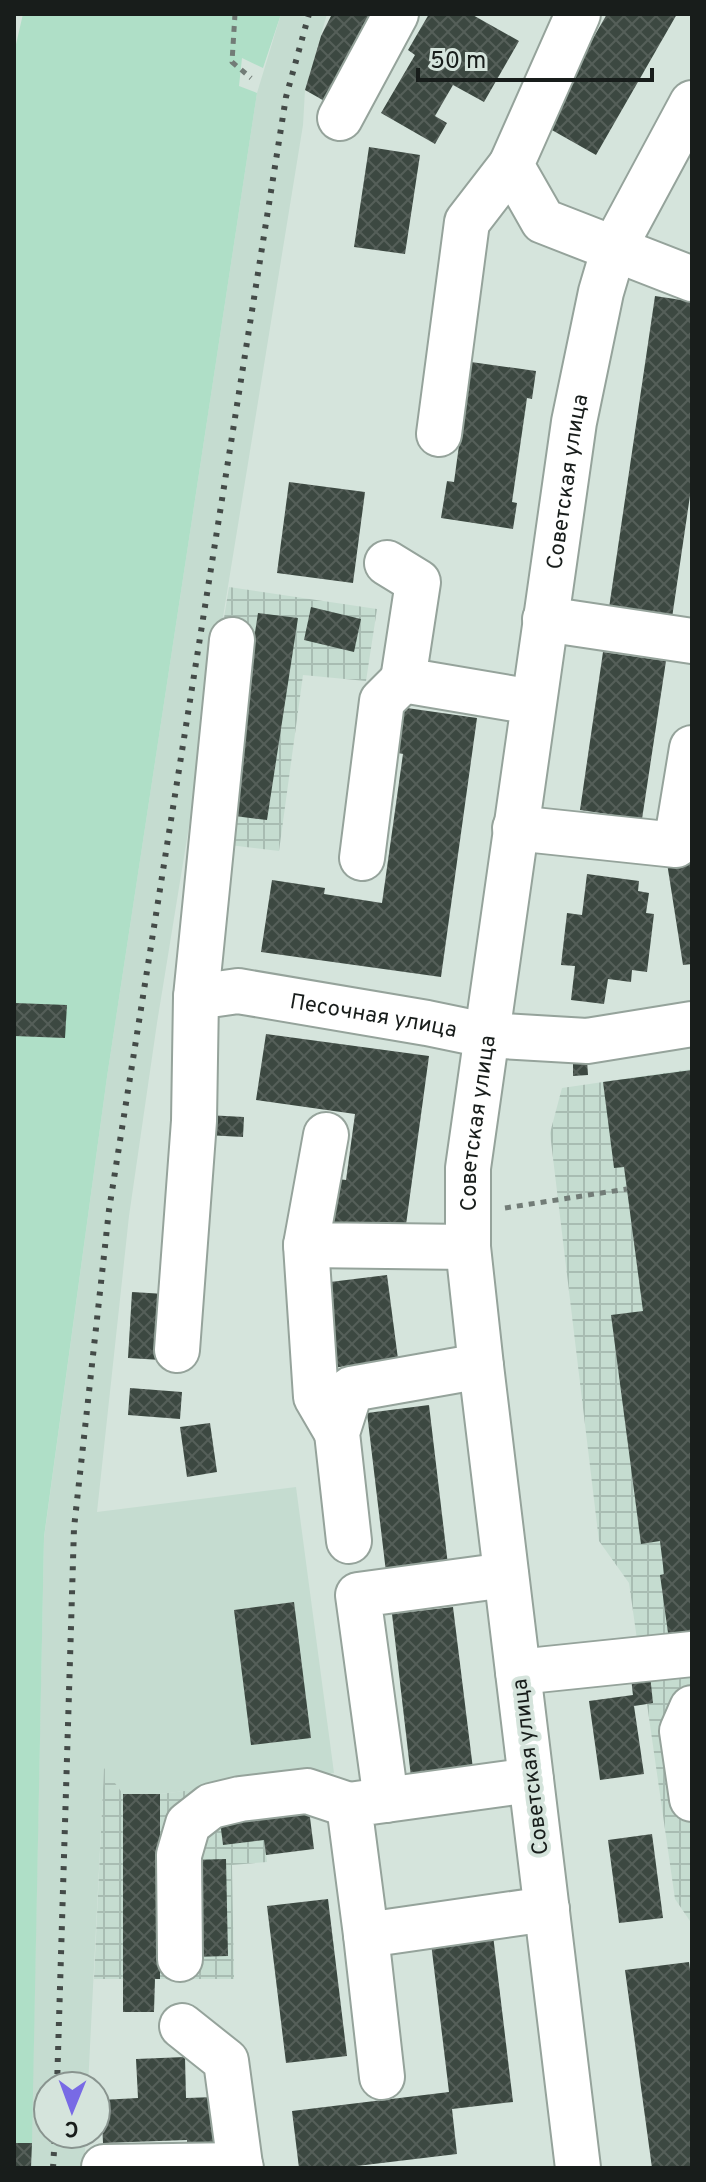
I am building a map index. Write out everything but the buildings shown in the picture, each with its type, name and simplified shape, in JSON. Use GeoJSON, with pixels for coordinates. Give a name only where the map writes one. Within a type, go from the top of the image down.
{"type":"FeatureCollection","features":[{"type":"Feature","properties":{"kind":"main road"},"geometry":{"type":"LineString","coordinates":[[340,118],[396,14]]}},
{"type":"Feature","properties":{"kind":"main road"},"geometry":{"type":"LineString","coordinates":[[439,434],[467,222],[511,165],[578,14]]}},
{"type":"Feature","properties":{"kind":"main road","name":"Советская улица"},"geometry":{"type":"LineString","coordinates":[[578,2168],[481,1366],[468,1247],[468,1168],[574,422],[601,292],[614,248],[692,103]]}},
{"type":"Feature","properties":{"kind":"main road"},"geometry":{"type":"LineString","coordinates":[[511,165],[543,221],[692,279]]}},
{"type":"Feature","properties":{"kind":"main road"},"geometry":{"type":"LineString","coordinates":[[362,858],[382,701],[403,680],[418,582],[387,563]]}},
{"type":"Feature","properties":{"kind":"main road"},"geometry":{"type":"LineString","coordinates":[[545,619],[692,641]]}},
{"type":"Feature","properties":{"kind":"main road"},"geometry":{"type":"LineString","coordinates":[[177,1350],[194,1121],[196,997],[232,640]]}},
{"type":"Feature","properties":{"kind":"main road"},"geometry":{"type":"LineString","coordinates":[[403,680],[533,702]]}},
{"type":"Feature","properties":{"kind":"main road"},"geometry":{"type":"LineString","coordinates":[[515,828],[676,845],[692,748]]}},
{"type":"Feature","properties":{"kind":"main road","name":"Песочная улица"},"geometry":{"type":"LineString","coordinates":[[196,997],[238,991],[485,1035],[587,1041],[692,1024]]}},
{"type":"Feature","properties":{"kind":"main road"},"geometry":{"type":"LineString","coordinates":[[326,1135],[306,1245],[316,1397],[337,1433],[349,1541]]}},
{"type":"Feature","properties":{"kind":"main road"},"geometry":{"type":"LineString","coordinates":[[306,1245],[468,1247]]}},
{"type":"Feature","properties":{"kind":"main road"},"geometry":{"type":"LineString","coordinates":[[337,1433],[351,1389],[481,1366]]}},
{"type":"Feature","properties":{"kind":"main road"},"geometry":{"type":"LineString","coordinates":[[382,2077],[366,1935],[367,1803],[358,1595],[506,1575]]}},
{"type":"Feature","properties":{"kind":"main road"},"geometry":{"type":"LineString","coordinates":[[518,1672],[692,1654]]}},
{"type":"Feature","properties":{"kind":"main road"},"geometry":{"type":"LineString","coordinates":[[692,1708],[682,1731],[692,1799]]}},
{"type":"Feature","properties":{"kind":"main road"},"geometry":{"type":"LineString","coordinates":[[180,1959],[179,1855],[188,1824],[211,1806],[240,1799],[307,1791],[367,1803],[531,1780]]}},
{"type":"Feature","properties":{"kind":"main road"},"geometry":{"type":"LineString","coordinates":[[366,1935],[547,1909]]}},
{"type":"Feature","properties":{"kind":"main road"},"geometry":{"type":"LineString","coordinates":[[104,2167],[240,2167],[226,2061],[182,2026]]}},
{"type":"Feature","properties":{"kind":"path"},"geometry":{"type":"LineString","coordinates":[[235,14],[232,62],[251,78]]}},
{"type":"Feature","properties":{"kind":"path"},"geometry":{"type":"LineString","coordinates":[[504,1208],[627,1189]]}},
{"type":"Feature","properties":{"kind":"shaded area"},"geometry":{"type":"Polygon","coordinates":[[[281,14],[327,14],[305,90],[303,125],[157,1023],[129,1216],[97,1512],[296,1487],[334,1773],[160,1794],[123,1794],[104,1770],[89,2070],[33,2070],[44,1538],[107,1077],[257,93],[281,14]]]}},
{"type":"Feature","properties":{"kind":"shaded area"},"geometry":{"type":"Polygon","coordinates":[[[229,587],[377,609],[366,681],[303,675],[279,851],[188,840],[229,587]]]}},
{"type":"Feature","properties":{"kind":"shaded area"},"geometry":{"type":"Polygon","coordinates":[[[692,1069],[692,1924],[675,1899],[647,1704],[634,1706],[631,1677],[642,1675],[629,1583],[599,1541],[550,1133],[562,1088],[692,1069]]]}},
{"type":"Feature","properties":{"kind":"shaded area"},"geometry":{"type":"Polygon","coordinates":[[[104,1768],[123,1794],[160,1794],[258,1782],[267,1862],[232,1865],[234,1979],[94,1979],[104,1768]]]}},
{"type":"Feature","properties":{"kind":"shaded area"},"geometry":{"type":"Polygon","coordinates":[[[32,2120],[32,2150],[85,2150],[84,2168],[31,2168],[32,2120]]]}},
{"type":"Feature","properties":{"kind":"green space"},"geometry":{"type":"Polygon","coordinates":[[[23,14],[281,14],[263,68],[242,58],[239,86],[257,93],[107,1077],[44,1537],[32,2143],[14,2143],[14,53],[23,14]]]}},
{"type":"Feature","properties":{"kind":"railway"},"geometry":{"type":"LineString","coordinates":[[57,2070],[74,1528],[109,1210],[286,97],[309,14]]}},
{"type":"Feature","properties":{"kind":"railway"},"geometry":{"type":"LineString","coordinates":[[53,2168],[54,2150]]}}]}
